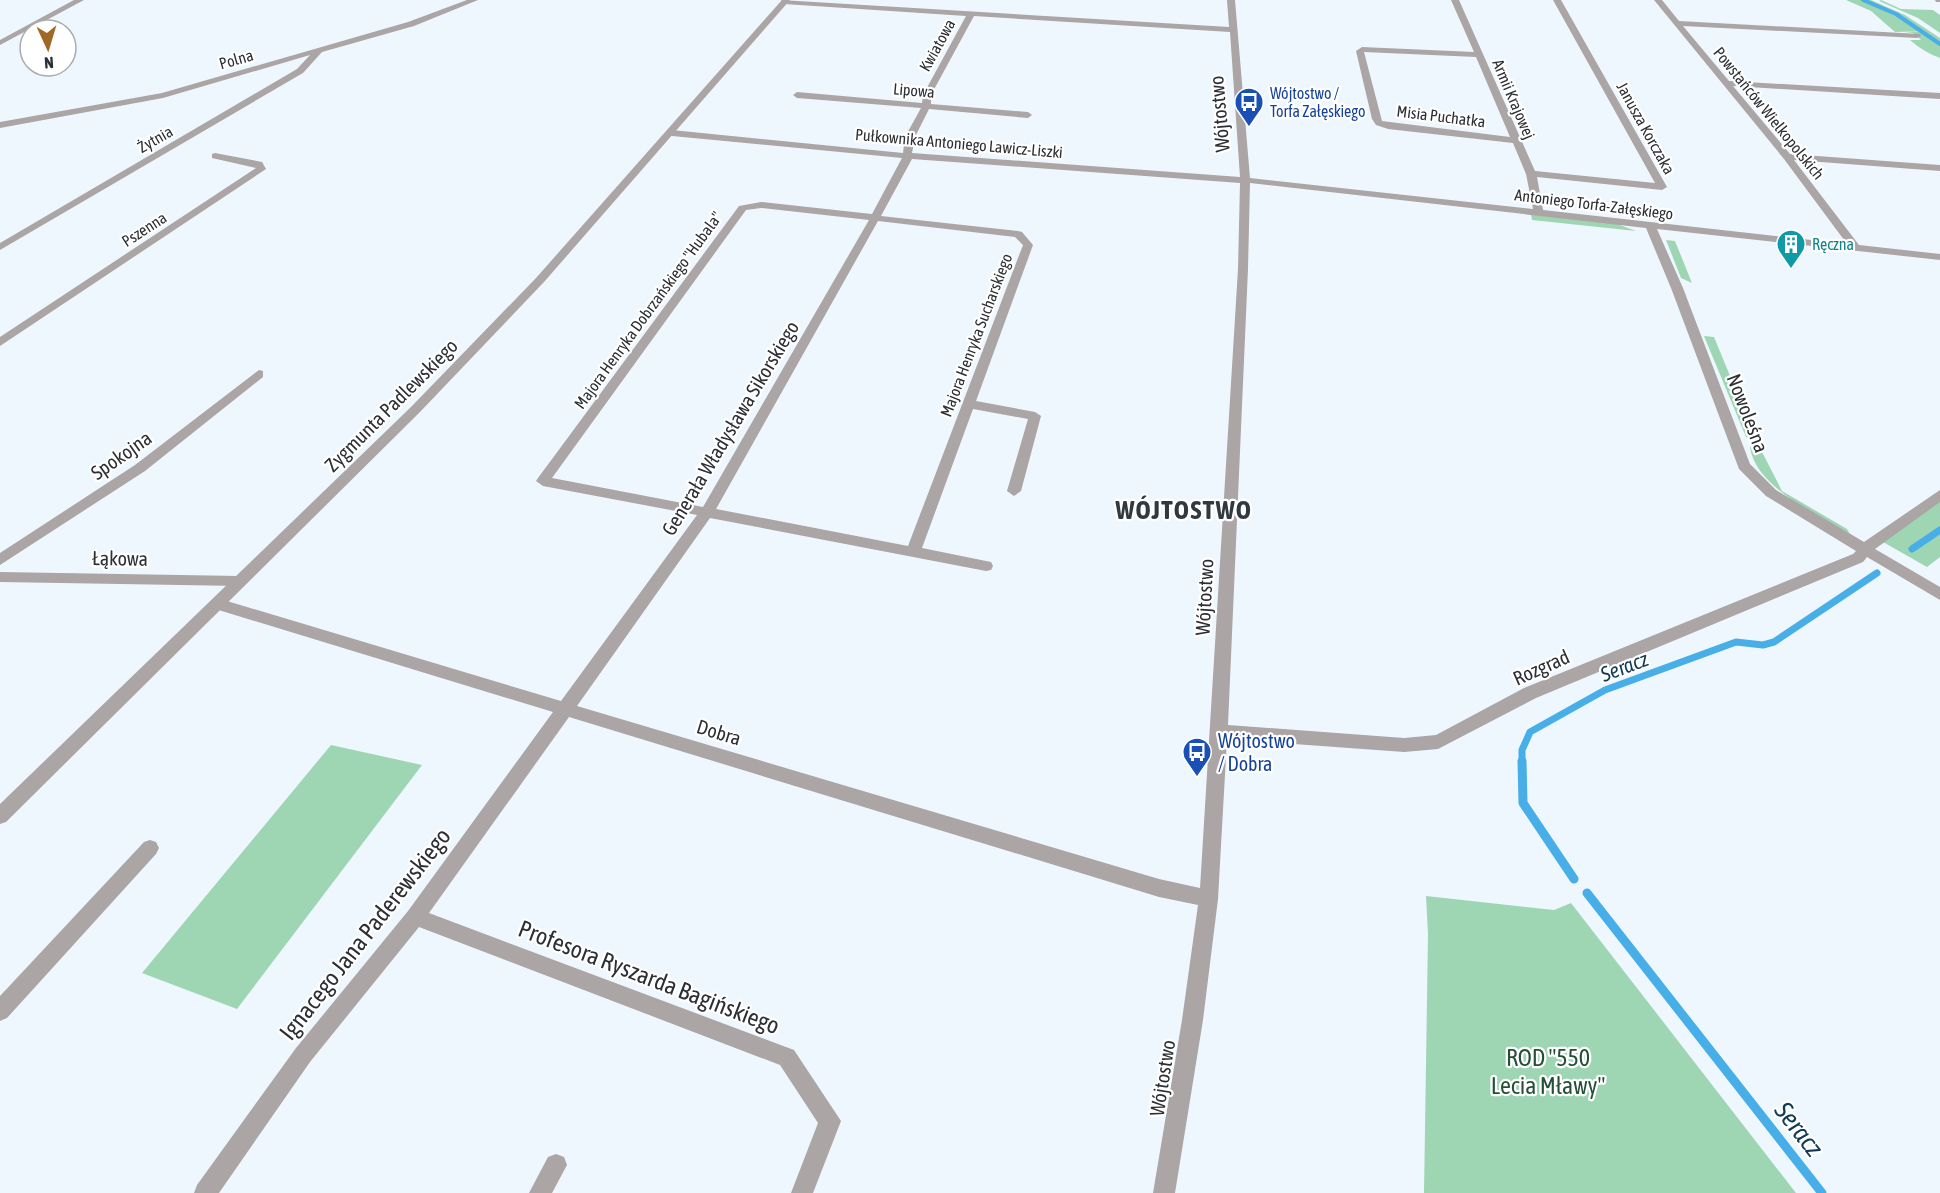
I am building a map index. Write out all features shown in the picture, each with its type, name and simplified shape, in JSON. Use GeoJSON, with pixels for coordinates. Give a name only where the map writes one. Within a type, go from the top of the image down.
{"type":"FeatureCollection","features":[{"type":"Feature","properties":{"kind":"street"},"geometry":{"type":"LineString","coordinates":[[0,43],[80,0]]}},
{"type":"Feature","properties":{"kind":"street","name":"Polna"},"geometry":{"type":"LineString","coordinates":[[0,125],[163,95],[411,24],[474,0]]}},
{"type":"Feature","properties":{"kind":"street","name":"Wójtostwo"},"geometry":{"type":"LineString","coordinates":[[1164,1193],[1182,1088],[1209,899],[1243,269],[1245,180],[1231,0]]}},
{"type":"Feature","properties":{"kind":"street","name":"Armii Krajowej"},"geometry":{"type":"LineString","coordinates":[[1455,0],[1514,140],[1531,174],[1539,213]]}},
{"type":"Feature","properties":{"kind":"street","name":"Janusza Korczaka"},"geometry":{"type":"LineString","coordinates":[[1531,174],[1662,187],[1557,0]]}},
{"type":"Feature","properties":{"kind":"street","name":"Powstańców Wielkopolskich"},"geometry":{"type":"LineString","coordinates":[[1658,0],[1787,157],[1855,247]]}},
{"type":"Feature","properties":{"kind":"street"},"geometry":{"type":"LineString","coordinates":[[785,1],[1232,30]]}},
{"type":"Feature","properties":{"kind":"street","name":"Zygmunta Padlewskiego"},"geometry":{"type":"LineString","coordinates":[[0,816],[424,402],[540,280],[672,133],[785,1]]}},
{"type":"Feature","properties":{"kind":"street","name":"Kwiatowa"},"geometry":{"type":"LineString","coordinates":[[909,156],[908,144],[928,107],[927,94],[971,14]]}},
{"type":"Feature","properties":{"kind":"street"},"geometry":{"type":"LineString","coordinates":[[1677,23],[1917,36]]}},
{"type":"Feature","properties":{"kind":"street","name":"Misia Puchatka"},"geometry":{"type":"LineString","coordinates":[[1478,55],[1362,49],[1360,51],[1376,119],[1379,123],[1388,126],[1514,140]]}},
{"type":"Feature","properties":{"kind":"street","name":"Żytnia"},"geometry":{"type":"LineString","coordinates":[[0,247],[300,71],[320,50]]}},
{"type":"Feature","properties":{"kind":"street"},"geometry":{"type":"LineString","coordinates":[[1727,83],[1940,96]]}},
{"type":"Feature","properties":{"kind":"street","name":"Lipowa"},"geometry":{"type":"LineString","coordinates":[[797,95],[1028,115]]}},
{"type":"Feature","properties":{"kind":"street","name":"Pułkownika Antoniego Lawicz-Liszki"},"geometry":{"type":"LineString","coordinates":[[672,133],[909,156],[1245,180]]}},
{"type":"Feature","properties":{"kind":"street","name":"Pszenna"},"geometry":{"type":"LineString","coordinates":[[0,342],[261,169],[259,164],[215,156]]}},
{"type":"Feature","properties":{"kind":"street","name":"Generała Władysława Sikorskiego"},"geometry":{"type":"LineString","coordinates":[[565,707],[707,512],[909,156]]}},
{"type":"Feature","properties":{"kind":"street"},"geometry":{"type":"LineString","coordinates":[[1787,157],[1940,168]]}},
{"type":"Feature","properties":{"kind":"street","name":"Antoniego Torfa-Załęskiego"},"geometry":{"type":"LineString","coordinates":[[1245,180],[1940,257]]}},
{"type":"Feature","properties":{"kind":"street","name":"Majora Henryka Dobrzańskiego \"Hubala\""},"geometry":{"type":"LineString","coordinates":[[707,512],[543,481],[743,208],[762,205],[875,219]]}},
{"type":"Feature","properties":{"kind":"street","name":"Majora Henryka Sucharskiego"},"geometry":{"type":"LineString","coordinates":[[875,219],[1018,234],[1028,245],[913,552]]}},
{"type":"Feature","properties":{"kind":"street","name":"Nowoleśna"},"geometry":{"type":"LineString","coordinates":[[1650,225],[1677,288],[1744,466],[1771,494],[1940,594]]}},
{"type":"Feature","properties":{"kind":"street","name":"Spokojna"},"geometry":{"type":"LineString","coordinates":[[0,560],[140,468],[259,374]]}},
{"type":"Feature","properties":{"kind":"street"},"geometry":{"type":"LineString","coordinates":[[968,404],[1035,416],[1014,491]]}},
{"type":"Feature","properties":{"kind":"street","name":"Rozgrad"},"geometry":{"type":"LineString","coordinates":[[1218,731],[1404,745],[1438,742],[1530,693],[1858,558],[1875,540],[1940,495]]}},
{"type":"Feature","properties":{"kind":"street"},"geometry":{"type":"LineString","coordinates":[[707,512],[986,566]]}},
{"type":"Feature","properties":{"kind":"street","name":"Łąkowa"},"geometry":{"type":"LineString","coordinates":[[0,577],[240,581]]}},
{"type":"Feature","properties":{"kind":"street","name":"Dobra"},"geometry":{"type":"LineString","coordinates":[[218,604],[1158,888],[1209,899]]}},
{"type":"Feature","properties":{"kind":"street","name":"Ignacego Jana Paderewskiego"},"geometry":{"type":"LineString","coordinates":[[206,1193],[303,1055],[416,917],[565,707]]}},
{"type":"Feature","properties":{"kind":"street"},"geometry":{"type":"LineString","coordinates":[[0,1011],[150,848]]}},
{"type":"Feature","properties":{"kind":"street","name":"Profesora Ryszarda Bagińskiego"},"geometry":{"type":"LineString","coordinates":[[416,917],[788,1057],[830,1121],[802,1193]]}},
{"type":"Feature","properties":{"kind":"street"},"geometry":{"type":"LineString","coordinates":[[540,1193],[556,1165]]}},
{"type":"Feature","properties":{"kind":"green space"},"geometry":{"type":"Polygon","coordinates":[[[1846,0],[1871,0],[1905,15],[1940,38],[1940,58],[1910,40],[1921,40],[1913,33],[1904,32],[1926,31],[1895,32],[1871,11],[1846,0]]]}},
{"type":"Feature","properties":{"kind":"green space"},"geometry":{"type":"Polygon","coordinates":[[[1879,1],[1901,9],[1933,10],[1940,15],[1940,33],[1918,18],[1879,1]]]}},
{"type":"Feature","properties":{"kind":"green space"},"geometry":{"type":"Polygon","coordinates":[[[1531,214],[1617,224],[1636,231],[1532,220],[1531,214]]]}},
{"type":"Feature","properties":{"kind":"green space"},"geometry":{"type":"Polygon","coordinates":[[[1666,240],[1675,241],[1692,283],[1681,278],[1666,240]]]}},
{"type":"Feature","properties":{"kind":"green space"},"geometry":{"type":"Polygon","coordinates":[[[1704,336],[1714,337],[1756,439],[1746,437],[1704,336]]]}},
{"type":"Feature","properties":{"kind":"green space"},"geometry":{"type":"Polygon","coordinates":[[[1750,447],[1761,450],[1782,491],[1847,529],[1850,534],[1790,499],[1776,487],[1763,475],[1754,461],[1750,447]]]}},
{"type":"Feature","properties":{"kind":"green space"},"geometry":{"type":"Polygon","coordinates":[[[1940,501],[1940,557],[1927,567],[1883,542],[1940,501]]]}},
{"type":"Feature","properties":{"kind":"green space"},"geometry":{"type":"Polygon","coordinates":[[[331,745],[422,765],[237,1009],[142,973],[331,745]]]}},
{"type":"Feature","properties":{"kind":"green space","name":"ROD \"550 Lecia Mławy\""},"geometry":{"type":"Polygon","coordinates":[[[1426,896],[1554,910],[1571,903],[1796,1193],[1424,1193],[1428,934],[1426,896]]]}},
{"type":"Feature","properties":{"kind":"waterway","name":"Seracz"},"geometry":{"type":"LineString","coordinates":[[1863,0],[1896,14],[1940,44]]}},
{"type":"Feature","properties":{"kind":"waterway","name":"Seracz"},"geometry":{"type":"LineString","coordinates":[[1912,549],[1940,530]]}},
{"type":"Feature","properties":{"kind":"waterway","name":"Seracz"},"geometry":{"type":"LineString","coordinates":[[1522,761],[1522,750],[1530,732],[1605,690],[1736,642],[1763,645],[1774,642],[1877,573]]}},
{"type":"Feature","properties":{"kind":"waterway","name":"Seracz"},"geometry":{"type":"LineString","coordinates":[[1522,761],[1523,803],[1574,879]]}},
{"type":"Feature","properties":{"kind":"waterway","name":"Seracz"},"geometry":{"type":"LineString","coordinates":[[1587,893],[1822,1193]]}},
{"type":"Feature","properties":{"kind":"place","name":"Wójtostwo / Torfa Załęskiego"},"geometry":{"type":"Point","coordinates":[1249,128]}},
{"type":"Feature","properties":{"kind":"place","name":"Ręczna"},"geometry":{"type":"Point","coordinates":[1791,270]}},
{"type":"Feature","properties":{"kind":"place","name":"Wójtostwo / Dobra"},"geometry":{"type":"Point","coordinates":[1197,778]}},
{"type":"Feature","properties":{"kind":"district","name":"WÓJTOSTWO"},"geometry":{"type":"Point","coordinates":[1184,510]}}]}
